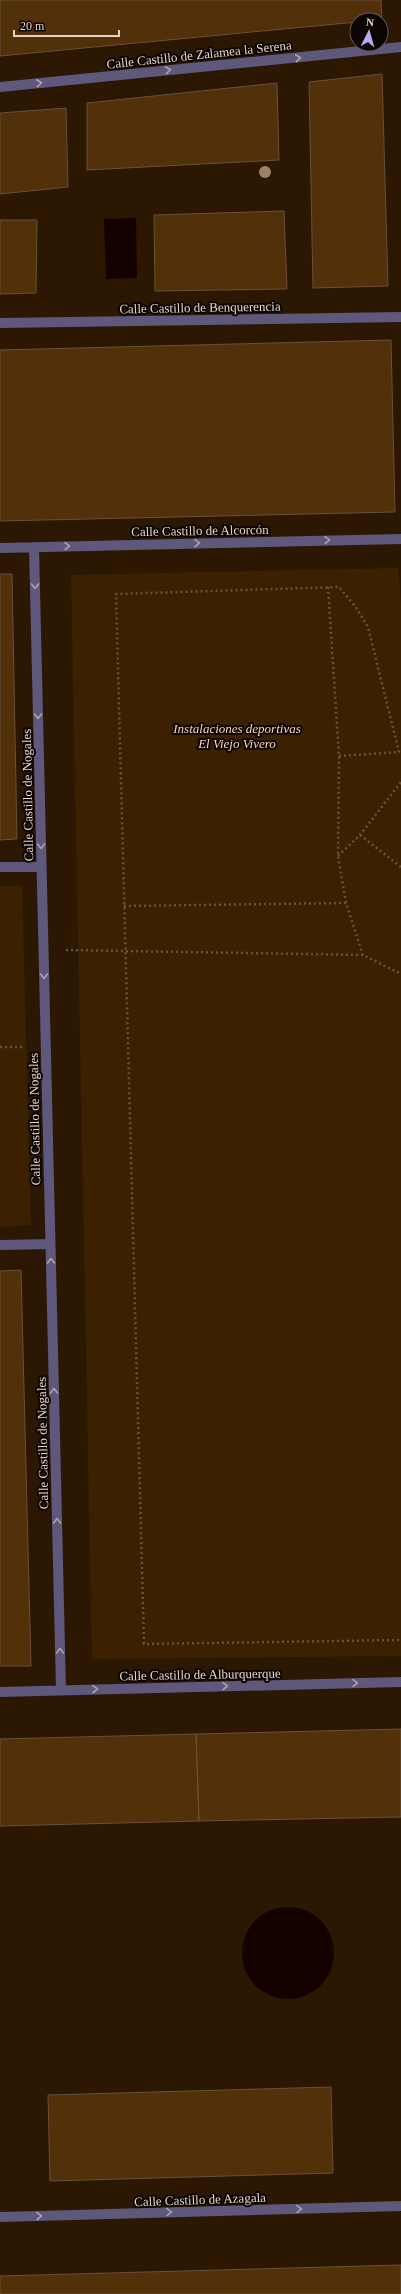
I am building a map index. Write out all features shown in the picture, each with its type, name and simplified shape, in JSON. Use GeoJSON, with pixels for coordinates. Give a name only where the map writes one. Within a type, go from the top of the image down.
{"type":"FeatureCollection","features":[{"type":"Feature","properties":{"kind":"street","name":"Calle Castillo de Zalamea la Serena"},"geometry":{"type":"LineString","coordinates":[[0,87],[401,47]]}},
{"type":"Feature","properties":{"kind":"street","name":"Calle Castillo de Benquerencia"},"geometry":{"type":"LineString","coordinates":[[0,323],[401,317]]}},
{"type":"Feature","properties":{"kind":"street","name":"Calle Castillo de Alcorcón"},"geometry":{"type":"LineString","coordinates":[[0,548],[401,539]]}},
{"type":"Feature","properties":{"kind":"street","name":"Calle Castillo de Nogales"},"geometry":{"type":"LineString","coordinates":[[34,547],[61,1690]]}},
{"type":"Feature","properties":{"kind":"street"},"geometry":{"type":"LineString","coordinates":[[0,867],[41,867]]}},
{"type":"Feature","properties":{"kind":"street"},"geometry":{"type":"LineString","coordinates":[[0,1244],[50,1244]]}},
{"type":"Feature","properties":{"kind":"street","name":"Calle Castillo de Alburquerque"},"geometry":{"type":"LineString","coordinates":[[0,1692],[401,1682]]}},
{"type":"Feature","properties":{"kind":"street","name":"Calle Castillo de Azagala"},"geometry":{"type":"LineString","coordinates":[[0,2218],[401,2206]]}},
{"type":"Feature","properties":{"kind":"path"},"geometry":{"type":"LineString","coordinates":[[328,587],[339,756],[338,856],[346,903],[363,955]]}},
{"type":"Feature","properties":{"kind":"path"},"geometry":{"type":"LineString","coordinates":[[339,756],[399,752],[368,626],[356,606],[339,587],[116,594],[144,1644],[401,1640]]}},
{"type":"Feature","properties":{"kind":"path"},"geometry":{"type":"LineString","coordinates":[[338,856],[360,835],[401,782]]}},
{"type":"Feature","properties":{"kind":"path"},"geometry":{"type":"LineString","coordinates":[[360,835],[401,867]]}},
{"type":"Feature","properties":{"kind":"path"},"geometry":{"type":"LineString","coordinates":[[124,906],[346,903]]}},
{"type":"Feature","properties":{"kind":"path"},"geometry":{"type":"LineString","coordinates":[[44,950],[126,950],[363,955],[401,974]]}},
{"type":"Feature","properties":{"kind":"green space","name":"Instalaciones deportivas El Viejo Vivero"},"geometry":{"type":"Polygon","coordinates":[[[398,568],[401,603],[401,1656],[92,1659],[71,575],[398,568]]]}},
{"type":"Feature","properties":{"kind":"green space"},"geometry":{"type":"Polygon","coordinates":[[[0,886],[22,886],[31,1225],[0,1227],[0,886]]]}},
{"type":"Feature","properties":{"kind":"shaded area"},"geometry":{"type":"Polygon","coordinates":[[[136,218],[137,278],[106,279],[104,219],[136,218]]]}},
{"type":"Feature","properties":{"kind":"shaded area"},"geometry":{"type":"Polygon","coordinates":[[[288,1907],[305,1911],[320,1921],[330,1936],[334,1953],[330,1970],[320,1985],[305,1995],[288,1999],[271,1995],[256,1985],[246,1970],[242,1953],[246,1936],[256,1921],[271,1911],[288,1907]]]}},
{"type":"Feature","properties":{"kind":"building"},"geometry":{"type":"Polygon","coordinates":[[[0,0],[381,0],[382,12],[349,12],[349,23],[0,56],[0,0]]]}},
{"type":"Feature","properties":{"kind":"building"},"geometry":{"type":"Polygon","coordinates":[[[382,74],[388,286],[313,288],[309,82],[382,74]]]}},
{"type":"Feature","properties":{"kind":"building"},"geometry":{"type":"Polygon","coordinates":[[[277,83],[279,160],[87,170],[87,103],[277,83]]]}},
{"type":"Feature","properties":{"kind":"building"},"geometry":{"type":"Polygon","coordinates":[[[66,108],[68,187],[0,194],[0,113],[66,108]]]}},
{"type":"Feature","properties":{"kind":"building"},"geometry":{"type":"Polygon","coordinates":[[[284,211],[287,289],[155,291],[154,215],[284,211]]]}},
{"type":"Feature","properties":{"kind":"building"},"geometry":{"type":"Polygon","coordinates":[[[0,220],[37,220],[36,293],[0,294],[0,220]]]}},
{"type":"Feature","properties":{"kind":"building"},"geometry":{"type":"Polygon","coordinates":[[[391,340],[395,512],[0,521],[0,350],[391,340]]]}},
{"type":"Feature","properties":{"kind":"building"},"geometry":{"type":"Polygon","coordinates":[[[0,574],[12,574],[17,839],[0,840],[0,574]]]}},
{"type":"Feature","properties":{"kind":"building"},"geometry":{"type":"Polygon","coordinates":[[[21,1270],[31,1666],[0,1666],[0,1271],[21,1270]]]}},
{"type":"Feature","properties":{"kind":"building"},"geometry":{"type":"Polygon","coordinates":[[[401,1729],[401,1817],[199,1821],[196,1734],[401,1729]]]}},
{"type":"Feature","properties":{"kind":"building"},"geometry":{"type":"Polygon","coordinates":[[[196,1734],[199,1821],[0,1826],[0,1739],[196,1734]]]}},
{"type":"Feature","properties":{"kind":"building"},"geometry":{"type":"Polygon","coordinates":[[[331,2087],[333,2173],[50,2181],[48,2095],[331,2087]]]}},
{"type":"Feature","properties":{"kind":"building"},"geometry":{"type":"Polygon","coordinates":[[[401,2265],[401,2294],[0,2294],[0,2276],[401,2265]]]}}]}
